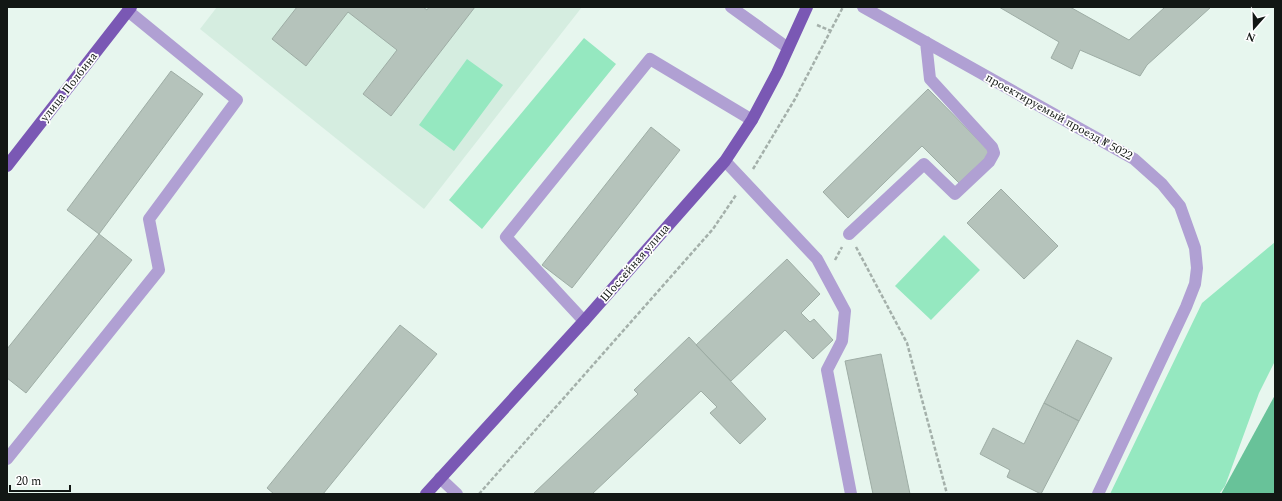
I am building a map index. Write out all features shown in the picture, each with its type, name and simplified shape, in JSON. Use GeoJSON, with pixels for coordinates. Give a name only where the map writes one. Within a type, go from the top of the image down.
{"type":"FeatureCollection","features":[{"type":"Feature","properties":{"kind":"main road","name":"Шоссейная улица"},"geometry":{"type":"LineString","coordinates":[[426,494],[584,321],[725,161],[752,120],[807,7]]}},
{"type":"Feature","properties":{"kind":"main road","name":"улица Полбина"},"geometry":{"type":"LineString","coordinates":[[7,166],[129,9]]}},
{"type":"Feature","properties":{"kind":"street"},"geometry":{"type":"LineString","coordinates":[[731,7],[788,48]]}},
{"type":"Feature","properties":{"kind":"street","name":"проектируемый проезд № 5022"},"geometry":{"type":"LineString","coordinates":[[863,7],[1134,159],[1162,184],[1180,206],[1195,248],[1197,268],[1195,284],[1186,307],[1098,494]]}},
{"type":"Feature","properties":{"kind":"street"},"geometry":{"type":"LineString","coordinates":[[7,459],[159,270],[149,219],[237,100],[129,9]]}},
{"type":"Feature","properties":{"kind":"street"},"geometry":{"type":"LineString","coordinates":[[849,234],[924,164],[955,194],[989,162],[994,153],[992,147],[930,79],[926,42]]}},
{"type":"Feature","properties":{"kind":"street"},"geometry":{"type":"LineString","coordinates":[[584,321],[506,237],[650,59],[752,120]]}},
{"type":"Feature","properties":{"kind":"street"},"geometry":{"type":"LineString","coordinates":[[725,161],[817,259],[845,311],[842,341],[827,370],[851,494]]}},
{"type":"Feature","properties":{"kind":"street"},"geometry":{"type":"LineString","coordinates":[[440,478],[457,494]]}},
{"type":"Feature","properties":{"kind":"path"},"geometry":{"type":"LineString","coordinates":[[479,494],[713,229],[745,182],[795,98],[843,7]]}},
{"type":"Feature","properties":{"kind":"path"},"geometry":{"type":"LineString","coordinates":[[826,275],[849,234]]}},
{"type":"Feature","properties":{"kind":"path"},"geometry":{"type":"LineString","coordinates":[[849,234],[907,343],[946,494]]}},
{"type":"Feature","properties":{"kind":"shaded area"},"geometry":{"type":"Polygon","coordinates":[[[217,7],[582,7],[424,209],[200,29],[217,7]]]}},
{"type":"Feature","properties":{"kind":"shaded area"},"geometry":{"type":"Polygon","coordinates":[[[584,38],[616,64],[482,229],[449,200],[584,38]]]}},
{"type":"Feature","properties":{"kind":"shaded area"},"geometry":{"type":"Polygon","coordinates":[[[467,59],[503,85],[454,151],[419,125],[467,59]]]}},
{"type":"Feature","properties":{"kind":"shaded area"},"geometry":{"type":"Polygon","coordinates":[[[944,235],[980,270],[931,320],[895,286],[944,235]]]}},
{"type":"Feature","properties":{"kind":"shaded area"},"geometry":{"type":"Polygon","coordinates":[[[1275,242],[1275,361],[1259,393],[1225,486],[1219,494],[1110,494],[1202,303],[1275,242]]]}},
{"type":"Feature","properties":{"kind":"shaded area"},"geometry":{"type":"Polygon","coordinates":[[[1275,395],[1275,494],[1221,494],[1275,395]]]}},
{"type":"Feature","properties":{"kind":"building"},"geometry":{"type":"Polygon","coordinates":[[[297,7],[423,7],[427,10],[429,7],[475,7],[391,116],[363,94],[397,50],[348,12],[306,66],[272,39],[297,7]]]}},
{"type":"Feature","properties":{"kind":"building"},"geometry":{"type":"Polygon","coordinates":[[[999,7],[1070,7],[1129,40],[1165,7],[1211,7],[1147,65],[1140,76],[1080,50],[1072,69],[1051,58],[1059,42],[999,7]]]}},
{"type":"Feature","properties":{"kind":"building"},"geometry":{"type":"Polygon","coordinates":[[[171,71],[203,94],[99,234],[67,210],[171,71]]]}},
{"type":"Feature","properties":{"kind":"building"},"geometry":{"type":"Polygon","coordinates":[[[928,89],[991,153],[959,183],[922,146],[848,218],[823,192],[928,89]]]}},
{"type":"Feature","properties":{"kind":"building"},"geometry":{"type":"Polygon","coordinates":[[[651,127],[680,150],[572,288],[542,265],[651,127]]]}},
{"type":"Feature","properties":{"kind":"building"},"geometry":{"type":"Polygon","coordinates":[[[1001,189],[1058,246],[1024,279],[967,223],[1001,189]]]}},
{"type":"Feature","properties":{"kind":"building"},"geometry":{"type":"Polygon","coordinates":[[[99,234],[132,260],[26,393],[7,378],[7,349],[99,234]]]}},
{"type":"Feature","properties":{"kind":"building"},"geometry":{"type":"Polygon","coordinates":[[[787,259],[820,294],[801,313],[810,322],[814,319],[833,340],[813,359],[785,330],[731,381],[696,345],[787,259]]]}},
{"type":"Feature","properties":{"kind":"building"},"geometry":{"type":"Polygon","coordinates":[[[400,325],[437,354],[323,494],[274,494],[267,488],[400,325]]]}},
{"type":"Feature","properties":{"kind":"building"},"geometry":{"type":"Polygon","coordinates":[[[689,337],[766,419],[740,444],[710,413],[717,407],[701,391],[592,494],[533,494],[638,394],[634,390],[689,337]]]}},
{"type":"Feature","properties":{"kind":"building"},"geometry":{"type":"Polygon","coordinates":[[[1077,340],[1112,358],[1079,421],[1044,403],[1077,340]]]}},
{"type":"Feature","properties":{"kind":"building"},"geometry":{"type":"Polygon","coordinates":[[[881,354],[910,494],[873,494],[845,361],[881,354]]]}},
{"type":"Feature","properties":{"kind":"building"},"geometry":{"type":"Polygon","coordinates":[[[1044,403],[1079,421],[1041,494],[1007,477],[1010,470],[980,454],[993,428],[1024,444],[1044,403]]]}}]}
